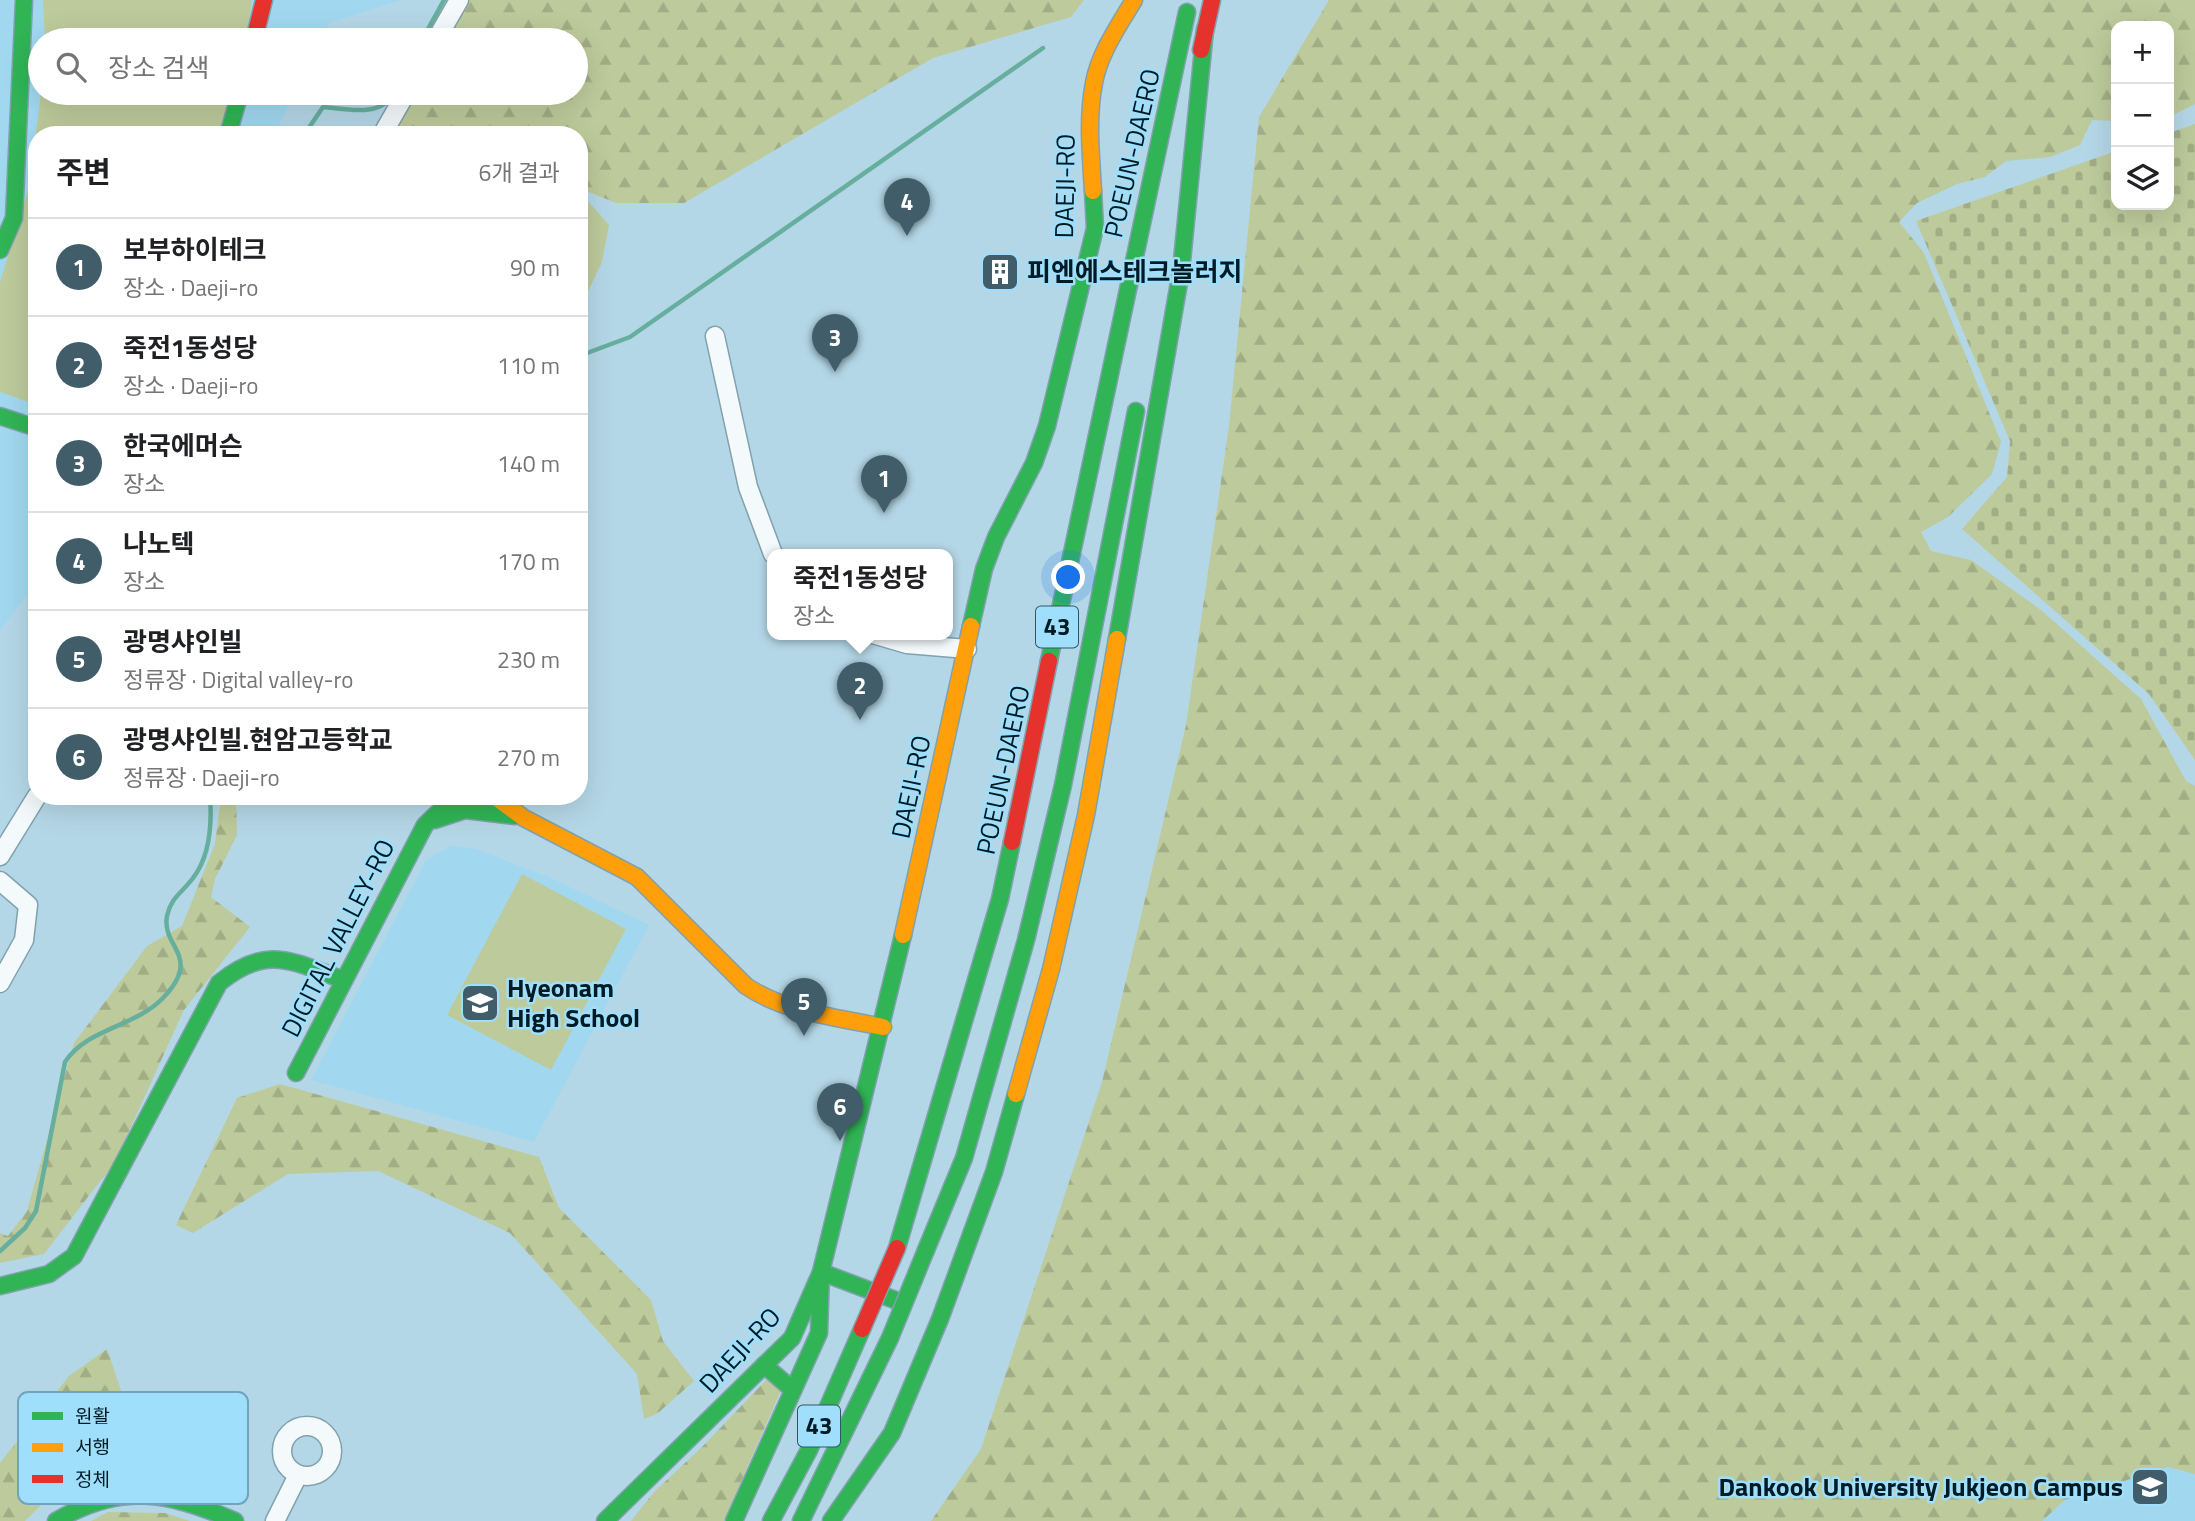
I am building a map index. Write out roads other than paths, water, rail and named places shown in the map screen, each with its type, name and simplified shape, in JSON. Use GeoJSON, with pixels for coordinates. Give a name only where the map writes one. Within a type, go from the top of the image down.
{"type":"FeatureCollection","features":[{"type":"Feature","properties":{"kind":"main road"},"geometry":{"type":"LineString","coordinates":[[0,250],[14,218],[24,0]]}},
{"type":"Feature","properties":{"kind":"main road"},"geometry":{"type":"LineString","coordinates":[[257,28],[264,0]]}},
{"type":"Feature","properties":{"kind":"main road","name":"DAEJI-RO"},"geometry":{"type":"LineString","coordinates":[[605,1521],[792,1338],[821,1272],[883,1027],[984,569],[996,537],[1034,463],[1047,426],[1095,228],[1090,126],[1094,81],[1111,39],[1134,0]]}},
{"type":"Feature","properties":{"kind":"main road","name":"POEUN-DAERO"},"geometry":{"type":"LineString","coordinates":[[771,1521],[809,1450],[897,1248],[1000,899],[1117,330],[1190,0]]}},
{"type":"Feature","properties":{"kind":"main road","name":"POEUN-DAERO"},"geometry":{"type":"LineString","coordinates":[[1166,249],[1212,0]]}},
{"type":"Feature","properties":{"kind":"main road"},"geometry":{"type":"LineString","coordinates":[[831,1521],[892,1433],[928,1314],[994,1172],[1051,969],[1086,815],[1181,271],[1205,29]]}},
{"type":"Feature","properties":{"kind":"main road"},"geometry":{"type":"LineString","coordinates":[[231,126],[237,105]]}},
{"type":"Feature","properties":{"kind":"main road"},"geometry":{"type":"LineString","coordinates":[[14,218],[28,216]]}},
{"type":"Feature","properties":{"kind":"main road","name":"43"},"geometry":{"type":"LineString","coordinates":[[801,1521],[890,1338],[964,1158],[1026,940],[1063,785],[1139,394]]}},
{"type":"Feature","properties":{"kind":"main road"},"geometry":{"type":"LineString","coordinates":[[0,416],[28,425]]}},
{"type":"Feature","properties":{"kind":"main road"},"geometry":{"type":"LineString","coordinates":[[425,825],[431,805]]}},
{"type":"Feature","properties":{"kind":"main road","name":"DIGITAL VALLEY-RO"},"geometry":{"type":"LineString","coordinates":[[296,1073],[425,825],[446,805]]}},
{"type":"Feature","properties":{"kind":"main road"},"geometry":{"type":"LineString","coordinates":[[506,805],[524,818],[638,877],[746,986],[764,998],[883,1027]]}},
{"type":"Feature","properties":{"kind":"main road"},"geometry":{"type":"LineString","coordinates":[[425,825],[465,810],[524,818]]}},
{"type":"Feature","properties":{"kind":"main road"},"geometry":{"type":"LineString","coordinates":[[0,1286],[49,1274],[74,1256],[219,983],[245,963],[267,958],[295,963],[344,980]]}},
{"type":"Feature","properties":{"kind":"main road"},"geometry":{"type":"LineString","coordinates":[[734,1521],[819,1334],[821,1272],[928,1314]]}},
{"type":"Feature","properties":{"kind":"main road"},"geometry":{"type":"LineString","coordinates":[[764,1365],[793,1390]]}},
{"type":"Feature","properties":{"kind":"main road"},"geometry":{"type":"LineString","coordinates":[[56,1521],[83,1504]]}},
{"type":"Feature","properties":{"kind":"main road"},"geometry":{"type":"LineString","coordinates":[[190,1504],[235,1521]]}},
{"type":"Feature","properties":{"kind":"street"},"geometry":{"type":"LineString","coordinates":[[443,28],[459,0]]}},
{"type":"Feature","properties":{"kind":"street"},"geometry":{"type":"LineString","coordinates":[[387,126],[399,105]]}},
{"type":"Feature","properties":{"kind":"street"},"geometry":{"type":"LineString","coordinates":[[715,336],[748,487],[771,549]]}},
{"type":"Feature","properties":{"kind":"street"},"geometry":{"type":"LineString","coordinates":[[892,640],[907,645],[967,649]]}},
{"type":"Feature","properties":{"kind":"street"},"geometry":{"type":"LineString","coordinates":[[0,856],[31,805]]}},
{"type":"Feature","properties":{"kind":"street"},"geometry":{"type":"LineString","coordinates":[[0,881],[28,905],[24,940],[0,983]]}},
{"type":"Feature","properties":{"kind":"street"},"geometry":{"type":"LineString","coordinates":[[307,1426],[321,1430],[331,1442],[328,1466],[314,1475],[298,1475],[286,1465],[278,1439],[292,1430],[307,1426]]}},
{"type":"Feature","properties":{"kind":"street"},"geometry":{"type":"LineString","coordinates":[[275,1521],[298,1475]]}},
{"type":"Feature","properties":{"kind":"waterway"},"geometry":{"type":"LineString","coordinates":[[429,28],[444,0]]}},
{"type":"Feature","properties":{"kind":"waterway"},"geometry":{"type":"LineString","coordinates":[[588,353],[630,337],[1043,48]]}},
{"type":"Feature","properties":{"kind":"waterway"},"geometry":{"type":"LineString","coordinates":[[310,126],[323,107],[363,110],[382,105]]}},
{"type":"Feature","properties":{"kind":"waterway"},"geometry":{"type":"LineString","coordinates":[[0,1251],[25,1228],[36,1211],[65,1062],[85,1042],[151,1008],[162,999],[180,972],[178,953],[167,927],[167,916],[174,900],[193,878],[203,860],[210,828],[210,805]]}},
{"type":"Feature","properties":{"kind":"place","name":"나노텍"},"geometry":{"type":"Point","coordinates":[907,236]}},
{"type":"Feature","properties":{"kind":"place","name":"피엔에스테크놀러지"},"geometry":{"type":"Point","coordinates":[1000,272]}},
{"type":"Feature","properties":{"kind":"place","name":"한국에머슨"},"geometry":{"type":"Point","coordinates":[835,372]}},
{"type":"Feature","properties":{"kind":"place","name":"보부하이테크"},"geometry":{"type":"Point","coordinates":[884,513]}},
{"type":"Feature","properties":{"kind":"place","name":"죽전1동성당"},"geometry":{"type":"Point","coordinates":[860,720]}},
{"type":"Feature","properties":{"kind":"place","name":"Hyeonam High School"},"geometry":{"type":"Point","coordinates":[480,1003]}},
{"type":"Feature","properties":{"kind":"place","name":"광명샤인빌"},"geometry":{"type":"Point","coordinates":[804,1036]}},
{"type":"Feature","properties":{"kind":"place","name":"광명샤인빌.현암고등학교"},"geometry":{"type":"Point","coordinates":[840,1141]}},
{"type":"Feature","properties":{"kind":"place","name":"Dankook University Jukjeon Campus"},"geometry":{"type":"Point","coordinates":[2150,1487]}}]}
